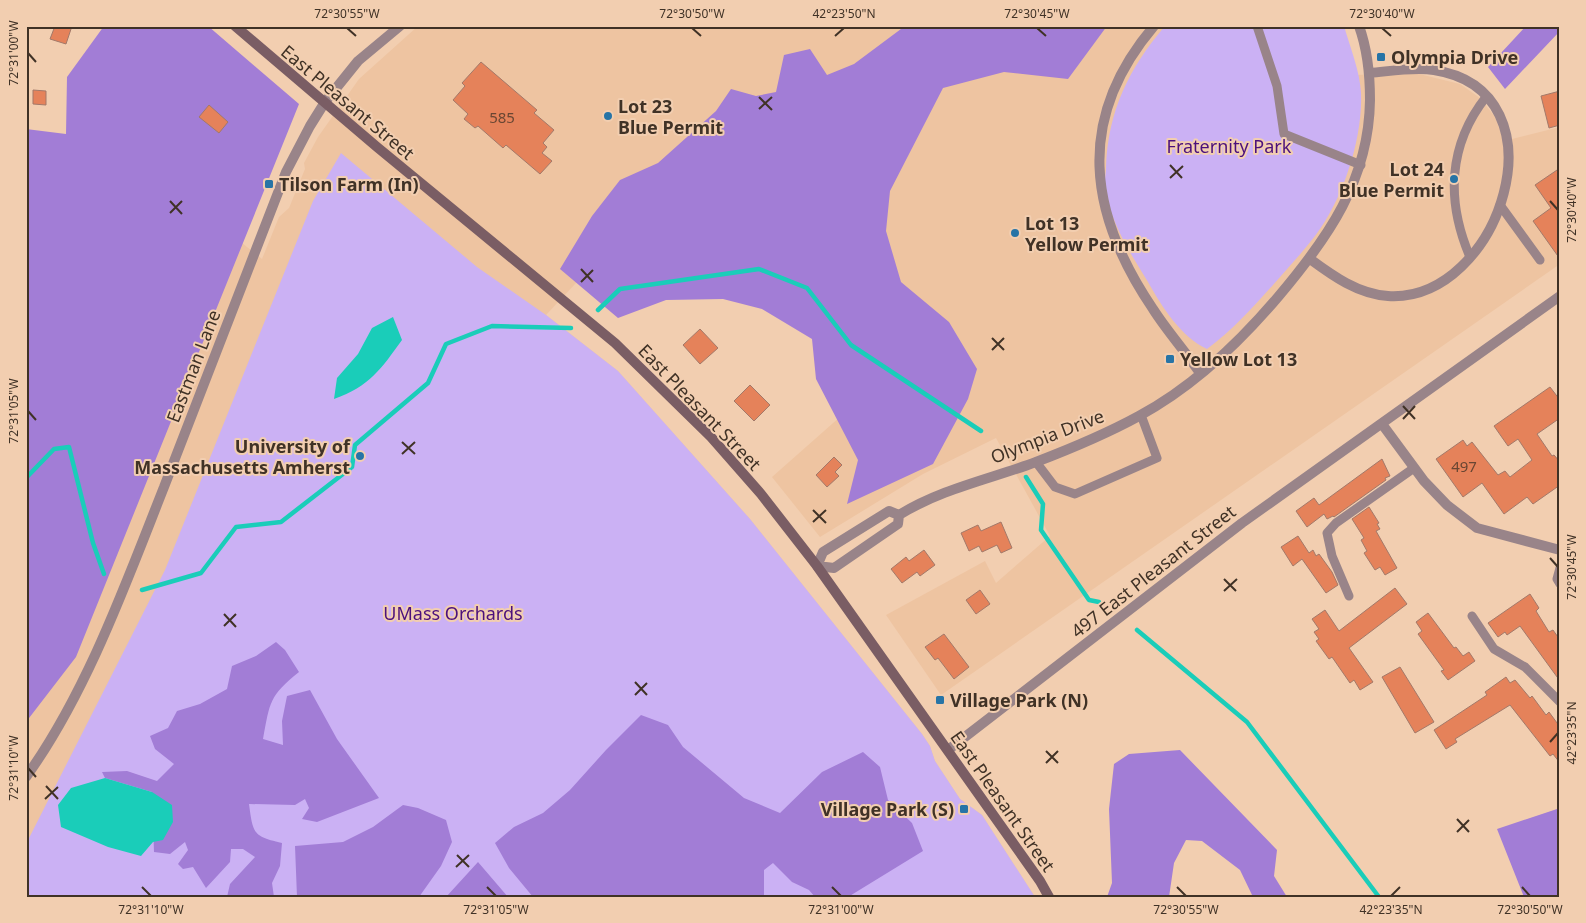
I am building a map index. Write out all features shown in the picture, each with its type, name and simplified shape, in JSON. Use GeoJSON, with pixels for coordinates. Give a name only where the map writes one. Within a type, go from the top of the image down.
{"type":"FeatureCollection","features":[{"type":"Feature","properties":{"kind":"main road","name":"East Pleasant Street"},"geometry":{"type":"LineString","coordinates":[[235,26],[377,148],[615,343],[711,437],[761,494],[817,566],[948,750],[1049,897]]}},
{"type":"Feature","properties":{"kind":"street","name":"Eastman Lane"},"geometry":{"type":"LineString","coordinates":[[26,777],[40,758],[65,714],[102,638],[134,564],[286,172],[325,102],[358,61],[400,26]]}},
{"type":"Feature","properties":{"kind":"street"},"geometry":{"type":"LineString","coordinates":[[1154,26],[1138,45],[1125,66],[1103,122],[1099,146],[1101,190],[1116,244],[1133,277],[1152,308],[1200,373]]}},
{"type":"Feature","properties":{"kind":"street","name":"Olympia Drive"},"geometry":{"type":"LineString","coordinates":[[817,566],[823,552],[889,512],[898,514],[918,504],[985,478],[1036,462],[1141,415],[1200,373],[1247,333],[1310,259],[1346,202],[1361,165],[1368,134],[1370,73],[1359,26]]}},
{"type":"Feature","properties":{"kind":"street"},"geometry":{"type":"LineString","coordinates":[[1310,259],[1364,292],[1388,296],[1414,294],[1447,279],[1470,257],[1492,226],[1500,205],[1509,175],[1505,127],[1497,108],[1468,82],[1435,70],[1411,69],[1370,73]]}},
{"type":"Feature","properties":{"kind":"street","name":"497 East Pleasant Street"},"geometry":{"type":"LineString","coordinates":[[948,750],[1242,523],[1560,296]]}},
{"type":"Feature","properties":{"kind":"street"},"geometry":{"type":"LineString","coordinates":[[1382,424],[1414,468],[1447,505],[1477,528],[1560,550]]}},
{"type":"Feature","properties":{"kind":"street"},"geometry":{"type":"LineString","coordinates":[[817,566],[834,568],[898,524],[898,514]]}},
{"type":"Feature","properties":{"kind":"lane"},"geometry":{"type":"LineString","coordinates":[[1257,26],[1277,86],[1284,134],[1361,165]]}},
{"type":"Feature","properties":{"kind":"lane"},"geometry":{"type":"LineString","coordinates":[[1470,257],[1459,231],[1454,191],[1457,151],[1471,116],[1486,97]]}},
{"type":"Feature","properties":{"kind":"lane"},"geometry":{"type":"LineString","coordinates":[[1500,205],[1540,260]]}},
{"type":"Feature","properties":{"kind":"lane"},"geometry":{"type":"LineString","coordinates":[[1036,462],[1055,488],[1075,494],[1157,458],[1141,415]]}},
{"type":"Feature","properties":{"kind":"lane"},"geometry":{"type":"LineString","coordinates":[[1349,596],[1332,556],[1327,533],[1336,523],[1414,468]]}},
{"type":"Feature","properties":{"kind":"lane"},"geometry":{"type":"LineString","coordinates":[[1560,568],[1557,580],[1560,584]]}},
{"type":"Feature","properties":{"kind":"lane"},"geometry":{"type":"LineString","coordinates":[[1472,616],[1494,649],[1526,667],[1560,702]]}},
{"type":"Feature","properties":{"kind":"shaded area"},"geometry":{"type":"Polygon","coordinates":[[[104,26],[208,26],[299,104],[76,657],[26,722],[26,129],[66,134],[67,77],[104,26]]]}},
{"type":"Feature","properties":{"kind":"shaded area","name":"University of Massachusetts Amherst"},"geometry":{"type":"Polygon","coordinates":[[[418,26],[1336,26],[1354,75],[1415,73],[1460,84],[1480,98],[1495,117],[1504,141],[1560,127],[1560,264],[941,695],[886,615],[985,561],[996,583],[1050,536],[996,438],[923,474],[820,537],[772,477],[875,386],[855,266],[576,283],[546,315],[618,371],[750,519],[922,734],[930,746],[935,761],[960,799],[982,815],[1035,897],[26,897],[26,141],[56,178],[94,124],[262,259],[279,217],[289,208],[305,169],[304,163],[318,137],[359,79],[418,26]]]}},
{"type":"Feature","properties":{"kind":"shaded area"},"geometry":{"type":"Polygon","coordinates":[[[905,26],[1107,26],[1068,79],[1004,72],[943,88],[890,191],[886,231],[901,282],[949,322],[977,369],[968,399],[933,464],[847,504],[858,460],[816,379],[812,339],[762,309],[723,299],[666,300],[618,318],[560,269],[592,216],[620,180],[658,163],[716,111],[731,89],[756,96],[776,92],[784,55],[810,49],[827,75],[854,64],[905,26]]]}},
{"type":"Feature","properties":{"kind":"shaded area"},"geometry":{"type":"Polygon","coordinates":[[[1526,26],[1560,26],[1560,31],[1505,89],[1488,67],[1526,26]]]}},
{"type":"Feature","properties":{"kind":"shaded area"},"geometry":{"type":"Polygon","coordinates":[[[276,642],[285,650],[299,672],[282,687],[272,701],[263,739],[283,745],[282,721],[287,696],[310,690],[337,739],[379,798],[317,822],[302,819],[309,808],[305,799],[295,805],[249,804],[256,832],[265,838],[282,843],[280,866],[272,883],[274,897],[227,897],[230,884],[255,857],[243,849],[231,849],[230,862],[206,888],[193,867],[183,869],[178,864],[188,850],[185,842],[170,854],[154,852],[152,792],[105,778],[102,772],[127,771],[157,781],[174,764],[155,749],[150,736],[168,728],[177,711],[200,704],[227,689],[232,666],[256,656],[276,642]]]}},
{"type":"Feature","properties":{"kind":"shaded area"},"geometry":{"type":"Polygon","coordinates":[[[641,715],[668,725],[683,747],[744,798],[780,813],[822,772],[863,752],[880,767],[888,800],[912,823],[923,851],[848,897],[815,897],[809,890],[792,882],[773,863],[764,870],[764,897],[533,897],[509,868],[495,843],[514,827],[543,813],[570,790],[641,715]]]}},
{"type":"Feature","properties":{"kind":"shaded area"},"geometry":{"type":"Polygon","coordinates":[[[1180,750],[1277,850],[1274,876],[1287,897],[1253,897],[1240,870],[1202,841],[1186,840],[1174,863],[1169,897],[1107,897],[1112,883],[1109,809],[1114,764],[1129,754],[1180,750]]]}},
{"type":"Feature","properties":{"kind":"shaded area"},"geometry":{"type":"Polygon","coordinates":[[[403,805],[418,808],[446,820],[452,842],[441,866],[419,897],[297,897],[295,846],[343,842],[373,827],[403,805]]]}},
{"type":"Feature","properties":{"kind":"shaded area"},"geometry":{"type":"Polygon","coordinates":[[[1560,808],[1560,897],[1524,897],[1497,829],[1560,808]]]}},
{"type":"Feature","properties":{"kind":"shaded area"},"geometry":{"type":"Polygon","coordinates":[[[478,862],[508,897],[446,897],[478,862]]]}},
{"type":"Feature","properties":{"kind":"green space","name":"Fraternity Park"},"geometry":{"type":"Polygon","coordinates":[[[1165,26],[1344,26],[1357,68],[1360,85],[1361,111],[1355,149],[1342,187],[1325,221],[1305,249],[1257,302],[1233,327],[1207,349],[1198,344],[1181,329],[1159,301],[1116,226],[1105,189],[1108,147],[1116,109],[1131,74],[1165,26]]]}},
{"type":"Feature","properties":{"kind":"green space","name":"UMass Orchards"},"geometry":{"type":"Polygon","coordinates":[[[341,153],[477,267],[546,315],[618,371],[750,519],[922,734],[930,746],[935,761],[960,799],[982,815],[1035,897],[26,897],[26,844],[165,570],[313,201],[341,153]]]}},
{"type":"Feature","properties":{"kind":"water"},"geometry":{"type":"Polygon","coordinates":[[[393,317],[402,340],[388,360],[366,382],[334,399],[337,378],[358,354],[372,328],[393,317]]]}},
{"type":"Feature","properties":{"kind":"water"},"geometry":{"type":"Polygon","coordinates":[[[105,778],[152,792],[172,805],[173,822],[163,840],[153,842],[141,856],[108,847],[61,827],[58,805],[71,788],[105,778]]]}},
{"type":"Feature","properties":{"kind":"building"},"geometry":{"type":"Polygon","coordinates":[[[55,26],[72,26],[66,44],[50,39],[55,26]]]}},
{"type":"Feature","properties":{"kind":"building"},"geometry":{"type":"Polygon","coordinates":[[[481,62],[537,110],[534,113],[554,130],[543,143],[547,147],[542,153],[552,161],[540,174],[506,145],[503,148],[478,126],[475,128],[464,119],[468,114],[453,100],[465,86],[462,83],[481,62]]]}},
{"type":"Feature","properties":{"kind":"building"},"geometry":{"type":"Polygon","coordinates":[[[33,90],[46,91],[46,105],[33,104],[33,90]]]}},
{"type":"Feature","properties":{"kind":"building"},"geometry":{"type":"Polygon","coordinates":[[[1560,91],[1560,125],[1549,128],[1541,96],[1560,91]]]}},
{"type":"Feature","properties":{"kind":"building"},"geometry":{"type":"Polygon","coordinates":[[[209,105],[228,122],[219,133],[199,117],[209,105]]]}},
{"type":"Feature","properties":{"kind":"building"},"geometry":{"type":"Polygon","coordinates":[[[1560,168],[1560,259],[1533,221],[1551,208],[1535,185],[1560,168]]]}},
{"type":"Feature","properties":{"kind":"building"},"geometry":{"type":"Polygon","coordinates":[[[700,329],[718,348],[700,364],[683,345],[700,329]]]}},
{"type":"Feature","properties":{"kind":"building"},"geometry":{"type":"Polygon","coordinates":[[[750,385],[770,405],[754,421],[734,401],[750,385]]]}},
{"type":"Feature","properties":{"kind":"building"},"geometry":{"type":"Polygon","coordinates":[[[1550,387],[1560,400],[1560,418],[1537,434],[1552,456],[1554,455],[1560,462],[1560,485],[1533,504],[1527,497],[1504,514],[1482,483],[1463,497],[1436,459],[1463,440],[1467,446],[1472,442],[1498,475],[1505,471],[1510,477],[1532,460],[1518,439],[1508,446],[1494,426],[1550,387]]]}},
{"type":"Feature","properties":{"kind":"building"},"geometry":{"type":"Polygon","coordinates":[[[834,457],[842,465],[835,472],[839,476],[827,487],[816,475],[834,457]]]}},
{"type":"Feature","properties":{"kind":"building"},"geometry":{"type":"Polygon","coordinates":[[[1382,459],[1390,476],[1385,478],[1386,480],[1334,517],[1327,519],[1324,514],[1307,527],[1296,511],[1314,498],[1319,505],[1382,459]]]}},
{"type":"Feature","properties":{"kind":"building"},"geometry":{"type":"Polygon","coordinates":[[[1369,507],[1379,523],[1377,524],[1380,529],[1376,531],[1397,568],[1385,575],[1380,567],[1375,570],[1364,553],[1367,551],[1361,540],[1364,538],[1352,519],[1369,507]]]}},
{"type":"Feature","properties":{"kind":"building"},"geometry":{"type":"Polygon","coordinates":[[[1001,522],[1012,548],[1001,553],[997,545],[982,552],[979,546],[969,551],[961,533],[978,525],[981,531],[1001,522]]]}},
{"type":"Feature","properties":{"kind":"building"},"geometry":{"type":"Polygon","coordinates":[[[1298,536],[1309,553],[1313,550],[1316,556],[1319,554],[1332,572],[1338,585],[1326,593],[1302,559],[1293,566],[1281,547],[1298,536]]]}},
{"type":"Feature","properties":{"kind":"building"},"geometry":{"type":"Polygon","coordinates":[[[924,550],[935,565],[920,576],[917,572],[902,583],[891,569],[906,557],[909,561],[924,550]]]}},
{"type":"Feature","properties":{"kind":"building"},"geometry":{"type":"Polygon","coordinates":[[[1395,588],[1407,604],[1349,648],[1373,682],[1360,690],[1354,680],[1350,683],[1332,657],[1329,659],[1316,641],[1319,639],[1314,632],[1319,629],[1312,619],[1325,610],[1339,631],[1395,588]]]}},
{"type":"Feature","properties":{"kind":"building"},"geometry":{"type":"Polygon","coordinates":[[[980,590],[990,604],[976,614],[966,600],[980,590]]]}},
{"type":"Feature","properties":{"kind":"building"},"geometry":{"type":"Polygon","coordinates":[[[1530,594],[1539,608],[1536,611],[1549,632],[1553,630],[1560,640],[1560,681],[1520,626],[1507,635],[1505,632],[1498,637],[1488,623],[1530,594]]]}},
{"type":"Feature","properties":{"kind":"building"},"geometry":{"type":"Polygon","coordinates":[[[1428,613],[1454,648],[1456,647],[1463,656],[1469,652],[1475,661],[1448,680],[1441,671],[1444,670],[1418,634],[1422,631],[1416,622],[1428,613]]]}},
{"type":"Feature","properties":{"kind":"building"},"geometry":{"type":"Polygon","coordinates":[[[944,634],[969,667],[954,679],[938,658],[935,660],[925,647],[944,634]]]}},
{"type":"Feature","properties":{"kind":"building"},"geometry":{"type":"Polygon","coordinates":[[[1400,667],[1434,722],[1415,733],[1382,677],[1400,667]]]}},
{"type":"Feature","properties":{"kind":"building"},"geometry":{"type":"Polygon","coordinates":[[[1506,677],[1510,683],[1515,680],[1530,698],[1532,696],[1546,715],[1549,712],[1560,727],[1560,763],[1553,754],[1550,756],[1510,705],[1455,739],[1457,742],[1446,749],[1434,730],[1487,695],[1485,692],[1506,677]]]}},
{"type":"Feature","properties":{"kind":"waterway"},"geometry":{"type":"LineString","coordinates":[[598,310],[620,289],[759,269],[807,288],[851,345],[981,431]]}},
{"type":"Feature","properties":{"kind":"waterway"},"geometry":{"type":"LineString","coordinates":[[142,590],[201,573],[236,527],[281,522],[352,467],[355,445],[428,383],[446,344],[492,326],[571,328]]}},
{"type":"Feature","properties":{"kind":"waterway"},"geometry":{"type":"LineString","coordinates":[[26,478],[54,449],[69,447],[93,543],[104,574]]}},
{"type":"Feature","properties":{"kind":"waterway"},"geometry":{"type":"LineString","coordinates":[[1026,477],[1043,504],[1041,530],[1089,600],[1099,602]]}},
{"type":"Feature","properties":{"kind":"waterway"},"geometry":{"type":"LineString","coordinates":[[1137,630],[1247,722],[1379,897]]}},
{"type":"Feature","properties":{"kind":"place","name":"Olympia Drive"},"geometry":{"type":"Point","coordinates":[1381,57]}},
{"type":"Feature","properties":{"kind":"place","name":"Lot 23 Blue Permit"},"geometry":{"type":"Point","coordinates":[608,116]}},
{"type":"Feature","properties":{"kind":"place","name":"Lot 24 Blue Permit"},"geometry":{"type":"Point","coordinates":[1454,179]}},
{"type":"Feature","properties":{"kind":"place","name":"Tilson Farm (In)"},"geometry":{"type":"Point","coordinates":[269,184]}},
{"type":"Feature","properties":{"kind":"place","name":"Lot 13 Yellow Permit"},"geometry":{"type":"Point","coordinates":[1015,233]}},
{"type":"Feature","properties":{"kind":"place","name":"Yellow Lot 13"},"geometry":{"type":"Point","coordinates":[1170,359]}},
{"type":"Feature","properties":{"kind":"place","name":"University of Massachusetts Amherst"},"geometry":{"type":"Point","coordinates":[360,456]}},
{"type":"Feature","properties":{"kind":"place","name":"Village Park (N)"},"geometry":{"type":"Point","coordinates":[940,700]}},
{"type":"Feature","properties":{"kind":"place","name":"Village Park (S)"},"geometry":{"type":"Point","coordinates":[964,809]}}]}
